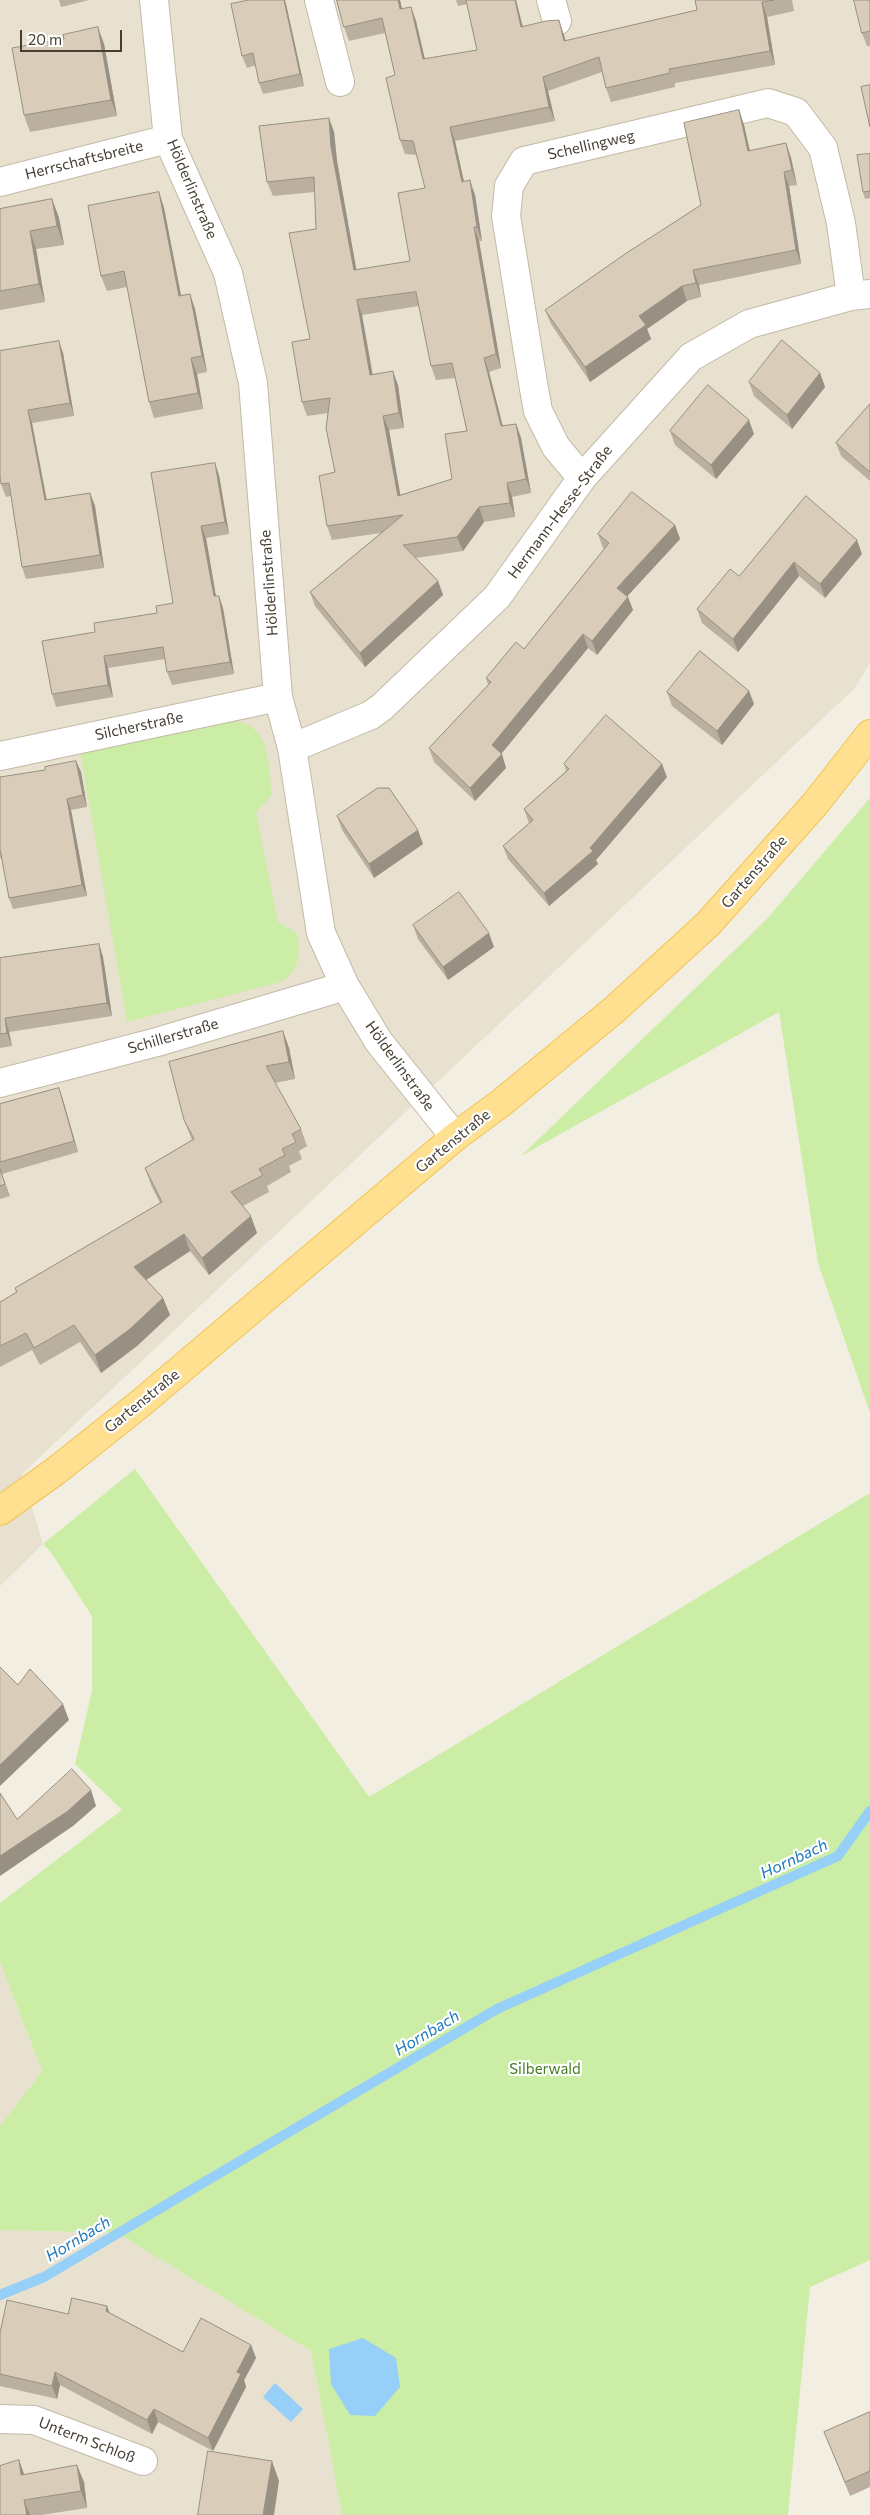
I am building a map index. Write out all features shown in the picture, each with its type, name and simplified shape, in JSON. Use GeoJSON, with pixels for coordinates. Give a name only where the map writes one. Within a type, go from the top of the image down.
{"type":"FeatureCollection","features":[{"type":"Feature","properties":{"kind":"main road","name":"Gartenstraße"},"geometry":{"type":"LineString","coordinates":[[0,1511],[57,1470],[141,1403],[455,1137],[501,1103],[614,1010],[708,924],[814,804],[870,734]]}},
{"type":"Feature","properties":{"kind":"street","name":"Hölderlinstraße"},"geometry":{"type":"LineString","coordinates":[[154,0],[168,139],[228,273],[253,383],[278,697],[292,748],[321,934],[345,986],[379,1042],[455,1137]]}},
{"type":"Feature","properties":{"kind":"street"},"geometry":{"type":"LineString","coordinates":[[319,0],[340,82]]}},
{"type":"Feature","properties":{"kind":"street","name":"Schellingweg"},"geometry":{"type":"LineString","coordinates":[[582,478],[556,447],[538,411],[506,216],[509,186],[524,161],[768,103],[796,112],[823,148],[860,295]]}},
{"type":"Feature","properties":{"kind":"street","name":"Herrschaftsbreite"},"geometry":{"type":"LineString","coordinates":[[0,182],[168,139]]}},
{"type":"Feature","properties":{"kind":"street","name":"Hermann-Hesse-Straße"},"geometry":{"type":"LineString","coordinates":[[292,748],[371,714],[382,707],[497,597],[582,478],[691,357],[749,324],[860,295]]}},
{"type":"Feature","properties":{"kind":"street","name":"Silcherstraße"},"geometry":{"type":"LineString","coordinates":[[0,756],[278,697]]}},
{"type":"Feature","properties":{"kind":"street","name":"Schillerstraße"},"geometry":{"type":"LineString","coordinates":[[0,1083],[157,1042],[345,986]]}},
{"type":"Feature","properties":{"kind":"street","name":"Unterm Schloß"},"geometry":{"type":"LineString","coordinates":[[0,2419],[34,2420],[143,2462]]}},
{"type":"Feature","properties":{"kind":"shaded area"},"geometry":{"type":"Polygon","coordinates":[[[0,0],[870,0],[870,663],[855,688],[22,1474],[43,1544],[0,1586],[0,0]]]}},
{"type":"Feature","properties":{"kind":"shaded area"},"geometry":{"type":"Polygon","coordinates":[[[0,1962],[42,2071],[0,2126],[0,1962]]]}},
{"type":"Feature","properties":{"kind":"shaded area"},"geometry":{"type":"Polygon","coordinates":[[[0,2230],[117,2233],[311,2351],[342,2515],[0,2515],[0,2230]]]}},
{"type":"Feature","properties":{"kind":"green space"},"geometry":{"type":"Polygon","coordinates":[[[235,721],[247,725],[256,731],[266,749],[272,795],[256,812],[278,922],[297,933],[298,961],[292,972],[281,982],[127,1022],[80,751],[235,721]]]}},
{"type":"Feature","properties":{"kind":"green space"},"geometry":{"type":"Polygon","coordinates":[[[870,798],[870,1413],[818,1263],[779,1012],[521,1156],[767,919],[870,798]]]}},
{"type":"Feature","properties":{"kind":"green space","name":"Silberwald"},"geometry":{"type":"Polygon","coordinates":[[[135,1469],[369,1797],[870,1493],[870,2260],[810,2287],[788,2515],[342,2515],[311,2351],[117,2233],[0,2230],[0,2126],[42,2071],[0,1962],[0,1903],[122,1810],[75,1764],[92,1691],[92,1616],[50,1551],[43,1544],[135,1469]]]}},
{"type":"Feature","properties":{"kind":"water"},"geometry":{"type":"Polygon","coordinates":[[[363,2338],[396,2358],[400,2387],[375,2416],[350,2415],[331,2384],[329,2349],[363,2338]]]}},
{"type":"Feature","properties":{"kind":"water"},"geometry":{"type":"Polygon","coordinates":[[[275,2383],[303,2409],[291,2422],[263,2397],[275,2383]]]}},
{"type":"Feature","properties":{"kind":"building"},"geometry":{"type":"Polygon","coordinates":[[[249,0],[284,0],[300,74],[259,83],[253,53],[242,56],[231,4],[249,0]]]}},
{"type":"Feature","properties":{"kind":"building"},"geometry":{"type":"Polygon","coordinates":[[[337,0],[398,0],[400,9],[411,7],[423,59],[477,50],[466,0],[515,0],[521,27],[559,20],[564,41],[697,10],[695,0],[774,0],[762,2],[770,51],[669,69],[670,73],[606,88],[599,57],[543,77],[549,107],[450,127],[462,182],[470,180],[477,227],[474,227],[496,354],[484,358],[501,426],[516,424],[526,479],[507,483],[510,503],[479,507],[457,537],[403,545],[438,581],[360,653],[310,592],[403,515],[327,526],[319,476],[335,472],[326,428],[330,398],[302,402],[292,342],[310,339],[289,233],[316,229],[314,177],[267,182],[259,126],[329,118],[331,147],[354,270],[410,261],[398,193],[425,188],[413,141],[400,140],[386,78],[395,75],[382,18],[344,27],[337,0]],[[416,292],[357,300],[370,375],[393,371],[399,413],[383,416],[398,496],[452,479],[445,434],[467,431],[452,363],[431,366],[416,292]]]}},
{"type":"Feature","properties":{"kind":"building"},"geometry":{"type":"Polygon","coordinates":[[[854,0],[870,0],[870,31],[862,33],[854,0]]]}},
{"type":"Feature","properties":{"kind":"building"},"geometry":{"type":"Polygon","coordinates":[[[98,27],[111,100],[24,115],[12,48],[64,39],[63,35],[98,27]]]}},
{"type":"Feature","properties":{"kind":"building"},"geometry":{"type":"Polygon","coordinates":[[[870,85],[870,127],[861,87],[870,85]]]}},
{"type":"Feature","properties":{"kind":"building"},"geometry":{"type":"Polygon","coordinates":[[[739,110],[748,151],[786,143],[792,170],[784,172],[796,250],[693,270],[696,283],[682,286],[639,316],[646,325],[585,367],[545,310],[625,254],[701,205],[684,123],[739,110]]]}},
{"type":"Feature","properties":{"kind":"building"},"geometry":{"type":"Polygon","coordinates":[[[870,154],[870,191],[863,192],[857,155],[870,154]]]}},
{"type":"Feature","properties":{"kind":"building"},"geometry":{"type":"Polygon","coordinates":[[[159,192],[179,296],[190,294],[202,356],[191,358],[198,393],[149,402],[124,271],[101,276],[88,206],[159,192]]]}},
{"type":"Feature","properties":{"kind":"building"},"geometry":{"type":"Polygon","coordinates":[[[52,199],[57,226],[30,231],[39,284],[0,291],[0,209],[52,199]]]}},
{"type":"Feature","properties":{"kind":"building"},"geometry":{"type":"Polygon","coordinates":[[[782,340],[820,373],[787,415],[749,382],[782,340]]]}},
{"type":"Feature","properties":{"kind":"building"},"geometry":{"type":"Polygon","coordinates":[[[59,341],[70,403],[28,410],[45,500],[90,493],[100,555],[22,567],[9,483],[1,484],[0,477],[0,351],[59,341]]]}},
{"type":"Feature","properties":{"kind":"building"},"geometry":{"type":"Polygon","coordinates":[[[708,385],[749,420],[711,465],[670,431],[708,385]]]}},
{"type":"Feature","properties":{"kind":"building"},"geometry":{"type":"Polygon","coordinates":[[[870,404],[870,472],[836,443],[870,404]]]}},
{"type":"Feature","properties":{"kind":"building"},"geometry":{"type":"Polygon","coordinates":[[[215,463],[225,522],[201,526],[214,596],[219,596],[230,662],[167,672],[163,647],[104,656],[108,685],[52,694],[42,641],[95,632],[94,623],[157,613],[156,606],[173,603],[151,473],[215,463]]]}},
{"type":"Feature","properties":{"kind":"building"},"geometry":{"type":"Polygon","coordinates":[[[632,492],[675,525],[617,588],[628,597],[592,641],[583,634],[492,745],[502,754],[470,788],[429,748],[491,682],[486,678],[516,642],[524,649],[609,543],[598,534],[632,492]]]}},
{"type":"Feature","properties":{"kind":"building"},"geometry":{"type":"Polygon","coordinates":[[[806,496],[857,540],[820,584],[794,562],[733,639],[697,609],[730,569],[739,576],[806,496]]]}},
{"type":"Feature","properties":{"kind":"building"},"geometry":{"type":"Polygon","coordinates":[[[700,651],[749,691],[717,731],[667,692],[700,651]]]}},
{"type":"Feature","properties":{"kind":"building"},"geometry":{"type":"Polygon","coordinates":[[[606,715],[662,764],[590,848],[593,851],[544,893],[503,846],[533,820],[524,809],[569,769],[564,764],[606,715]]]}},
{"type":"Feature","properties":{"kind":"building"},"geometry":{"type":"Polygon","coordinates":[[[76,761],[83,795],[67,799],[82,885],[9,898],[0,849],[0,777],[45,770],[45,767],[76,761]]]}},
{"type":"Feature","properties":{"kind":"building"},"geometry":{"type":"Polygon","coordinates":[[[378,788],[389,788],[418,830],[369,864],[337,816],[378,788]]]}},
{"type":"Feature","properties":{"kind":"building"},"geometry":{"type":"Polygon","coordinates":[[[459,892],[489,933],[443,967],[413,925],[459,892]]]}},
{"type":"Feature","properties":{"kind":"building"},"geometry":{"type":"Polygon","coordinates":[[[99,944],[107,1003],[5,1018],[7,1033],[0,1034],[0,958],[99,944]]]}},
{"type":"Feature","properties":{"kind":"building"},"geometry":{"type":"Polygon","coordinates":[[[283,1031],[289,1062],[266,1066],[301,1129],[292,1134],[296,1142],[282,1149],[285,1155],[259,1169],[263,1175],[231,1192],[251,1216],[202,1258],[184,1234],[134,1267],[163,1298],[130,1329],[95,1355],[74,1325],[34,1348],[26,1333],[0,1346],[0,1302],[17,1292],[15,1288],[162,1202],[145,1168],[194,1139],[184,1120],[169,1062],[283,1031]]]}},
{"type":"Feature","properties":{"kind":"building"},"geometry":{"type":"Polygon","coordinates":[[[59,1088],[74,1141],[0,1162],[0,1104],[59,1088]]]}},
{"type":"Feature","properties":{"kind":"building"},"geometry":{"type":"Polygon","coordinates":[[[0,1169],[5,1184],[0,1186],[0,1169]]]}},
{"type":"Feature","properties":{"kind":"building"},"geometry":{"type":"Polygon","coordinates":[[[0,1667],[18,1685],[30,1669],[63,1704],[0,1765],[0,1667]]]}},
{"type":"Feature","properties":{"kind":"building"},"geometry":{"type":"Polygon","coordinates":[[[72,1769],[91,1790],[68,1811],[0,1856],[0,1793],[17,1819],[72,1769]]]}},
{"type":"Feature","properties":{"kind":"building"},"geometry":{"type":"Polygon","coordinates":[[[72,2298],[107,2306],[106,2311],[183,2352],[201,2318],[251,2345],[237,2372],[241,2374],[208,2438],[154,2409],[147,2420],[55,2372],[52,2386],[0,2374],[0,2333],[7,2300],[68,2314],[72,2298]]]}},
{"type":"Feature","properties":{"kind":"building"},"geometry":{"type":"Polygon","coordinates":[[[870,2412],[870,2471],[845,2482],[824,2432],[870,2412]]]}},
{"type":"Feature","properties":{"kind":"building"},"geometry":{"type":"Polygon","coordinates":[[[208,2451],[272,2461],[263,2515],[198,2515],[208,2451]]]}},
{"type":"Feature","properties":{"kind":"building"},"geometry":{"type":"Polygon","coordinates":[[[19,2460],[21,2475],[77,2465],[81,2491],[24,2500],[27,2515],[0,2515],[0,2466],[19,2460]]]}},
{"type":"Feature","properties":{"kind":"waterway","name":"Hornbach"},"geometry":{"type":"LineString","coordinates":[[0,2295],[44,2277],[497,2009],[838,1856],[870,1811]]}}]}
